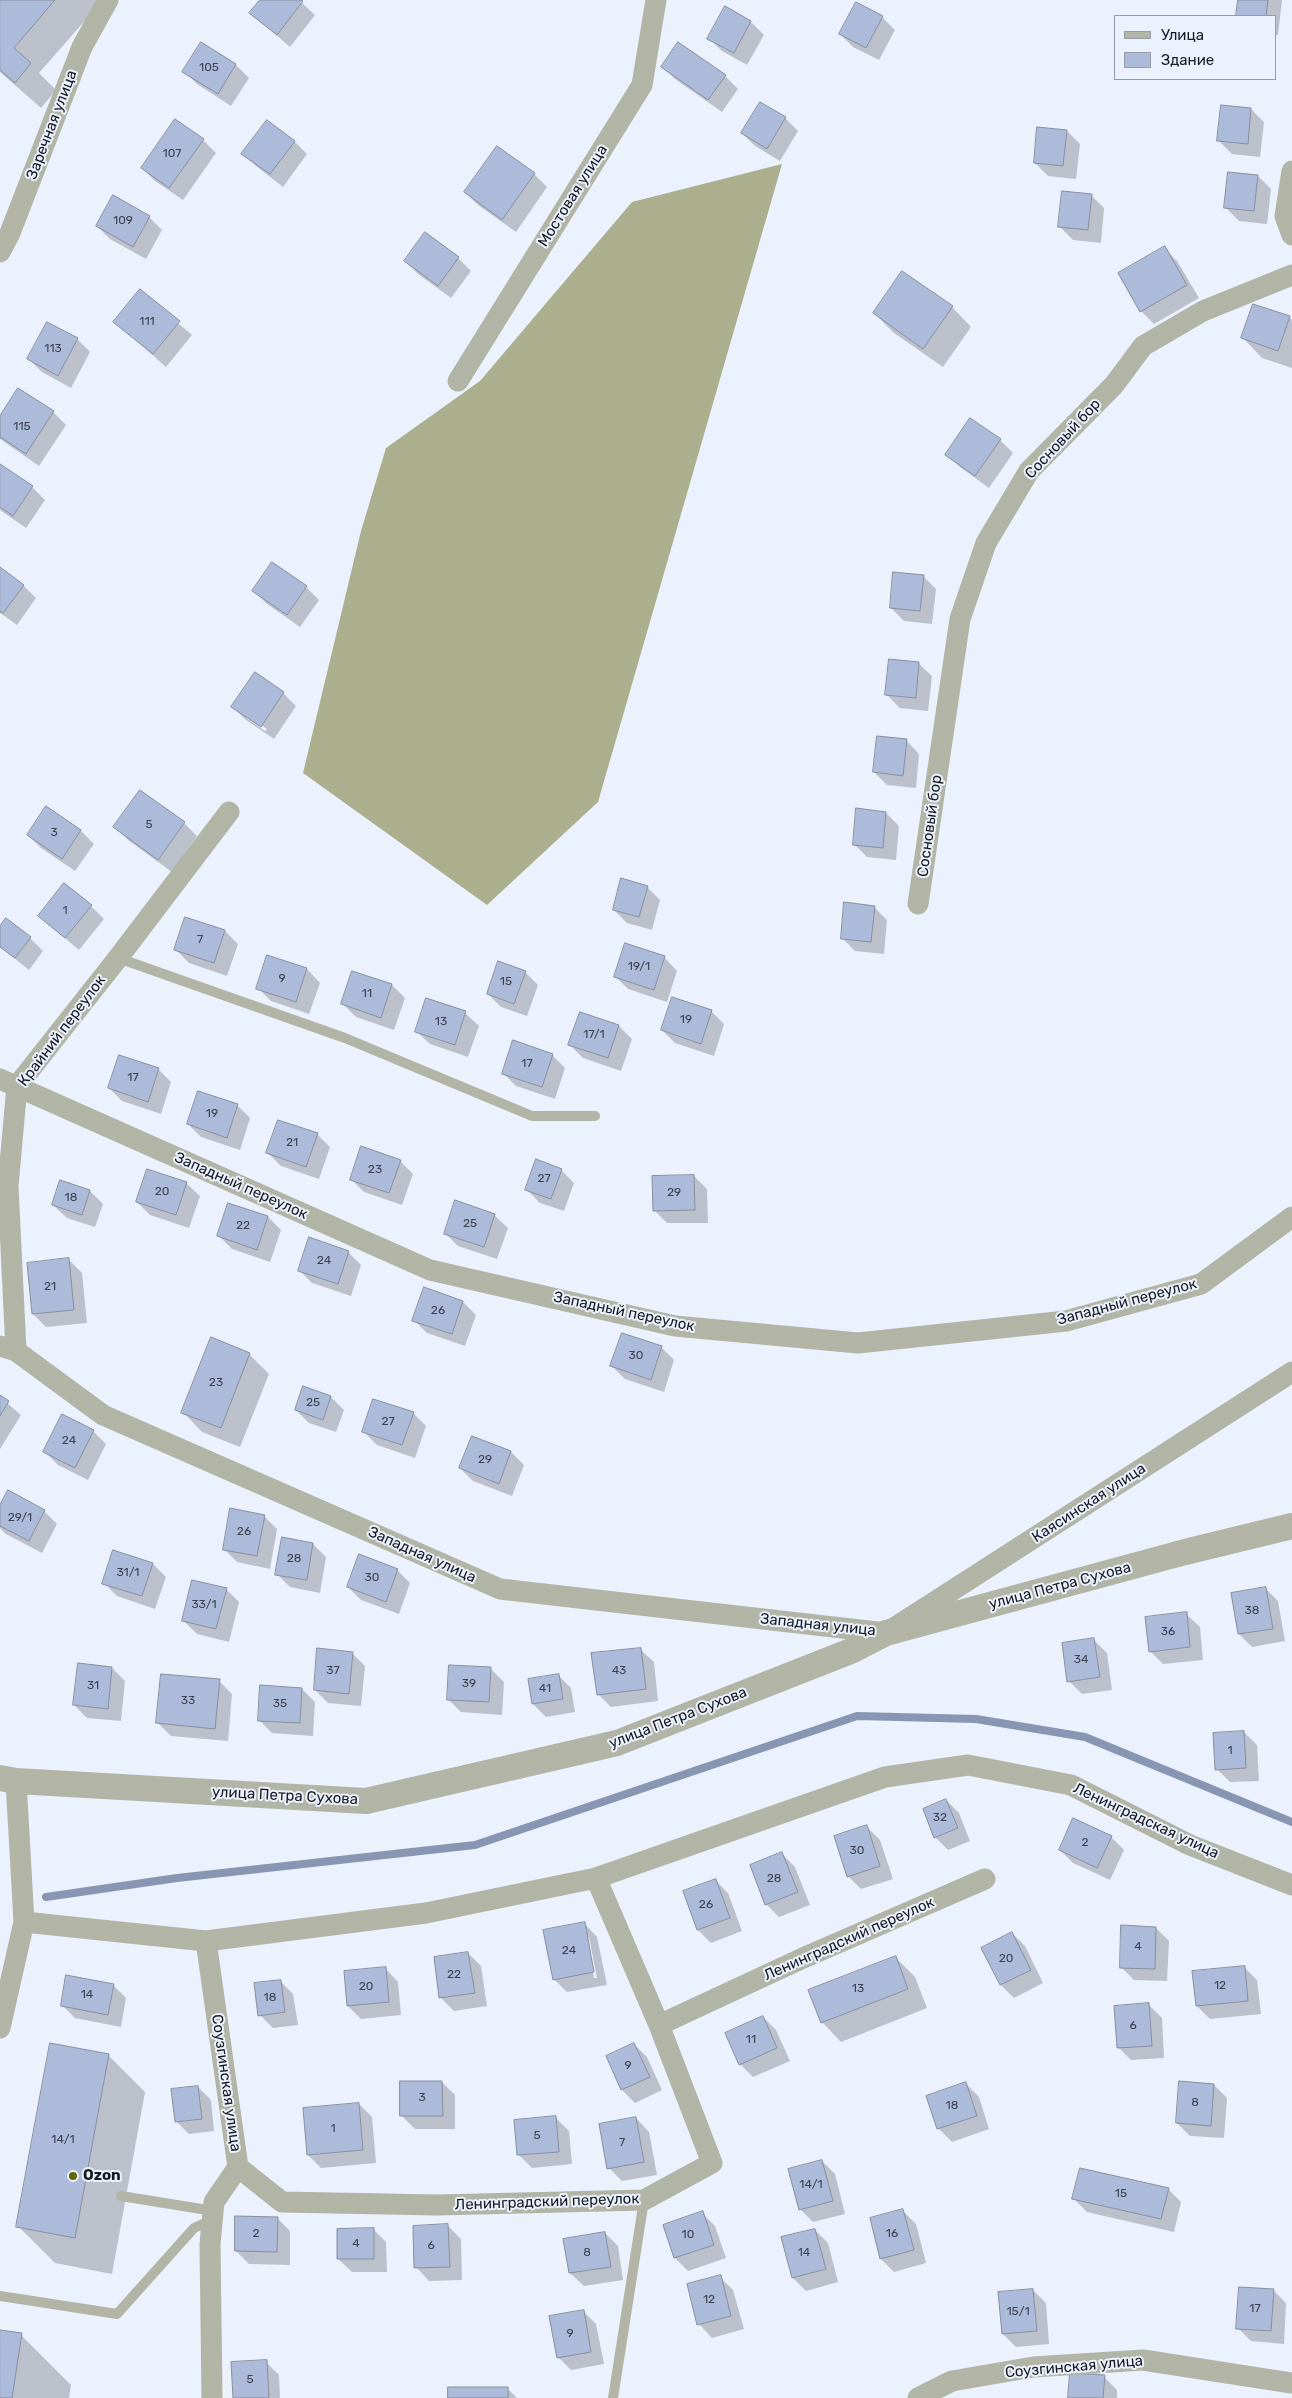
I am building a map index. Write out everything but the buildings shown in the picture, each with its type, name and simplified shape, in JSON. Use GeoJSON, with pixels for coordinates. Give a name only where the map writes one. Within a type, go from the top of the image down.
{"type":"FeatureCollection","features":[{"type":"Feature","properties":{"kind":"street","name":"Заречная улица"},"geometry":{"type":"LineString","coordinates":[[0,252],[10,233],[82,46],[108,0]]}},
{"type":"Feature","properties":{"kind":"street","name":"Мостовая улица"},"geometry":{"type":"LineString","coordinates":[[458,381],[642,85],[656,0]]}},
{"type":"Feature","properties":{"kind":"street"},"geometry":{"type":"LineString","coordinates":[[1292,171],[1284,216],[1292,234]]}},
{"type":"Feature","properties":{"kind":"street","name":"Сосновый бор"},"geometry":{"type":"LineString","coordinates":[[918,904],[960,619],[986,543],[1029,471],[1114,385],[1143,346],[1203,311],[1292,275]]}},
{"type":"Feature","properties":{"kind":"street","name":"Крайний переулок"},"geometry":{"type":"LineString","coordinates":[[8,1348],[8,1082],[118,958],[229,812]]}},
{"type":"Feature","properties":{"kind":"street","name":"Западный переулок"},"geometry":{"type":"LineString","coordinates":[[8,1082],[430,1270],[675,1326],[858,1343],[1066,1321],[1201,1284],[1292,1217]]}},
{"type":"Feature","properties":{"kind":"street","name":"Западная улица"},"geometry":{"type":"LineString","coordinates":[[8,1348],[103,1415],[500,1590],[886,1633]]}},
{"type":"Feature","properties":{"kind":"street","name":"Каясинская улица"},"geometry":{"type":"LineString","coordinates":[[886,1633],[1292,1372]]}},
{"type":"Feature","properties":{"kind":"street","name":"улица Петра Сухова"},"geometry":{"type":"LineString","coordinates":[[0,2028],[24,1922],[8,1779],[366,1801],[617,1743],[851,1651],[886,1633],[1185,1552],[1292,1526]]}},
{"type":"Feature","properties":{"kind":"street","name":"Ленинградская улица"},"geometry":{"type":"LineString","coordinates":[[596,1878],[885,1777],[968,1765],[1071,1785],[1190,1844],[1292,1885]]}},
{"type":"Feature","properties":{"kind":"street"},"geometry":{"type":"LineString","coordinates":[[24,1922],[206,1941],[426,1913],[596,1878]]}},
{"type":"Feature","properties":{"kind":"street","name":"Ленинградский переулок"},"geometry":{"type":"LineString","coordinates":[[238,2167],[282,2202],[437,2205],[644,2200],[712,2163],[659,2025],[596,1878]]}},
{"type":"Feature","properties":{"kind":"street","name":"Ленинградский переулок"},"geometry":{"type":"LineString","coordinates":[[659,2025],[803,1958],[984,1879]]}},
{"type":"Feature","properties":{"kind":"street","name":"Соузгинская улица"},"geometry":{"type":"LineString","coordinates":[[206,1941],[238,2167],[214,2202],[210,2244],[212,2398]]}},
{"type":"Feature","properties":{"kind":"street","name":"Соузгинская улица"},"geometry":{"type":"LineString","coordinates":[[918,2398],[952,2381],[1024,2369],[1142,2360],[1292,2383]]}},
{"type":"Feature","properties":{"kind":"lane"},"geometry":{"type":"LineString","coordinates":[[118,958],[345,1038],[532,1116],[595,1116]]}},
{"type":"Feature","properties":{"kind":"lane"},"geometry":{"type":"LineString","coordinates":[[120,2196],[213,2215]]}},
{"type":"Feature","properties":{"kind":"lane"},"geometry":{"type":"LineString","coordinates":[[614,2398],[644,2200]]}},
{"type":"Feature","properties":{"kind":"lane"},"geometry":{"type":"LineString","coordinates":[[0,2296],[117,2314],[194,2228],[213,2215]]}},
{"type":"Feature","properties":{"kind":"green space"},"geometry":{"type":"Polygon","coordinates":[[[782,164],[598,802],[487,905],[303,773],[361,531],[386,448],[480,381],[632,202],[782,164]]]}},
{"type":"Feature","properties":{"kind":"waterway"},"geometry":{"type":"LineString","coordinates":[[46,1897],[177,1878],[475,1845],[857,1716],[976,1719],[1085,1737],[1292,1822]]}},
{"type":"Feature","properties":{"kind":"place","name":"Ozon"},"geometry":{"type":"Point","coordinates":[73,2176]}}]}
